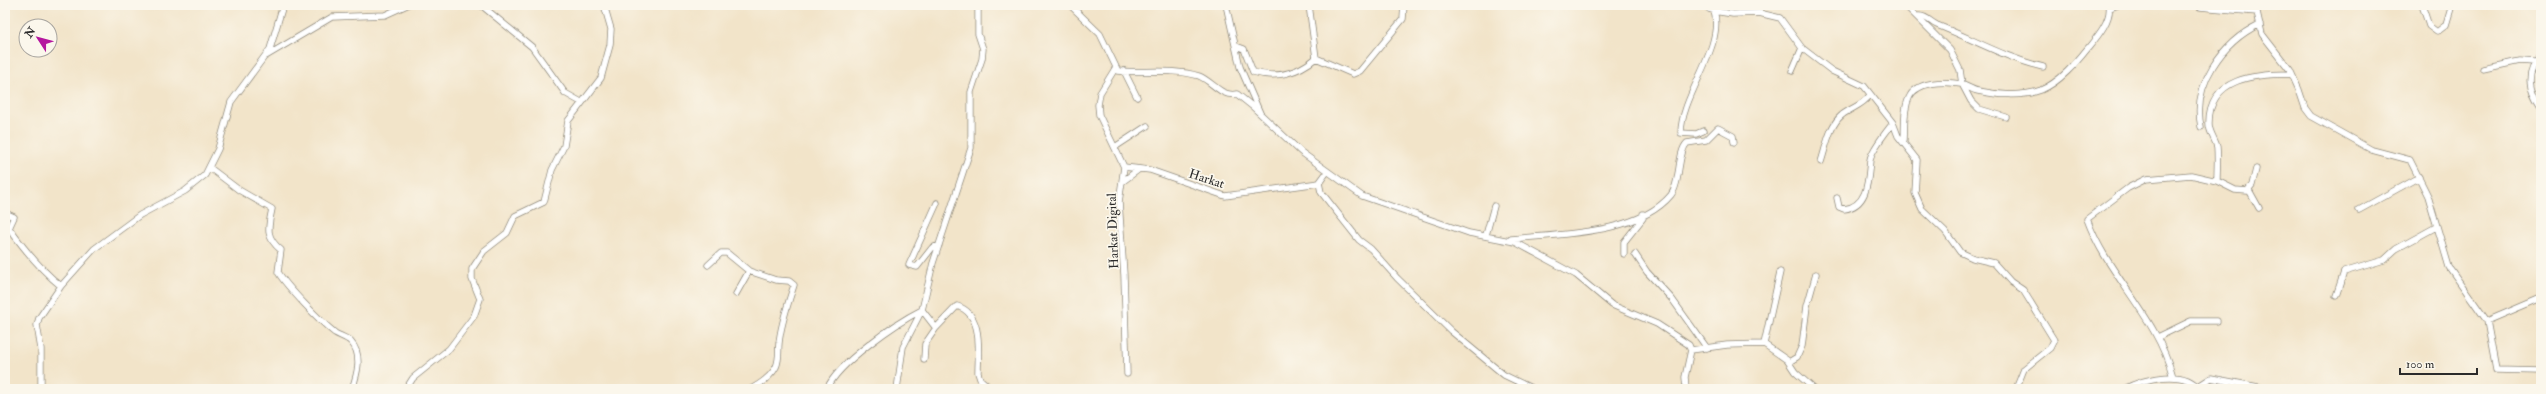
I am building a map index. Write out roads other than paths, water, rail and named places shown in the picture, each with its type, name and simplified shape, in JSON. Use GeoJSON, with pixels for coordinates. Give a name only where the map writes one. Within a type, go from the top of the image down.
{"type":"FeatureCollection","features":[{"type":"Feature","properties":{"kind":"street"},"geometry":{"type":"LineString","coordinates":[[41,389],[41,349],[37,325],[61,286],[94,249],[140,215],[195,184],[210,168],[231,102],[266,56],[283,5]]}},
{"type":"Feature","properties":{"kind":"street"},"geometry":{"type":"LineString","coordinates":[[266,56],[332,16],[385,15],[407,5]]}},
{"type":"Feature","properties":{"kind":"street"},"geometry":{"type":"LineString","coordinates":[[481,5],[532,47],[565,93],[581,102]]}},
{"type":"Feature","properties":{"kind":"street"},"geometry":{"type":"LineString","coordinates":[[406,389],[414,378],[449,349],[474,316],[480,299],[472,279],[472,269],[484,251],[507,233],[515,216],[544,202],[552,170],[564,146],[567,125],[581,102],[596,88],[602,78],[610,45],[611,29],[604,5]]}},
{"type":"Feature","properties":{"kind":"street"},"geometry":{"type":"LineString","coordinates":[[897,389],[903,347],[922,310],[952,198],[971,148],[971,92],[982,59],[983,49],[978,34],[978,5]]}},
{"type":"Feature","properties":{"kind":"street"},"geometry":{"type":"LineString","coordinates":[[1070,5],[1100,34],[1118,71],[1199,76],[1230,96],[1236,94],[1261,115],[1291,144],[1327,172],[1369,200],[1469,233],[1510,240],[1566,268],[1612,305],[1657,324],[1685,342],[1692,350]]}},
{"type":"Feature","properties":{"kind":"street"},"geometry":{"type":"LineString","coordinates":[[1226,5],[1240,67],[1261,115]]}},
{"type":"Feature","properties":{"kind":"street"},"geometry":{"type":"LineString","coordinates":[[1309,5],[1316,58]]}},
{"type":"Feature","properties":{"kind":"street"},"geometry":{"type":"LineString","coordinates":[[1316,58],[1353,74],[1360,71],[1404,19],[1404,5]]}},
{"type":"Feature","properties":{"kind":"street"},"geometry":{"type":"LineString","coordinates":[[1706,5],[1714,11],[1733,14],[1773,15],[1787,26],[1802,48],[1832,71],[1864,86],[1893,123],[1898,136],[1904,140],[1917,160],[1914,193],[1922,209],[1946,231],[1960,252],[1973,258],[1994,263],[2011,282],[2023,290],[2054,340],[2050,348],[2024,369],[2016,389]]}},
{"type":"Feature","properties":{"kind":"street"},"geometry":{"type":"LineString","coordinates":[[1905,5],[1918,16],[1919,21],[1950,50],[1960,70],[1962,84],[1978,109],[2006,117]]}},
{"type":"Feature","properties":{"kind":"street"},"geometry":{"type":"LineString","coordinates":[[1904,140],[1908,100],[1915,90],[1930,84],[1962,84],[1975,91],[2002,94],[2033,92],[2050,86],[2095,39],[2106,22],[2109,6],[2118,5]]}},
{"type":"Feature","properties":{"kind":"street"},"geometry":{"type":"LineString","coordinates":[[2422,5],[2430,26],[2437,32],[2446,25],[2452,5]]}},
{"type":"Feature","properties":{"kind":"street"},"geometry":{"type":"LineString","coordinates":[[2200,7],[2257,12],[2266,41],[2292,74],[2305,108],[2311,116],[2372,150],[2407,158],[2413,162],[2428,196],[2436,227],[2455,278],[2487,321],[2496,370],[2541,371]]}},
{"type":"Feature","properties":{"kind":"street"},"geometry":{"type":"LineString","coordinates":[[1703,131],[1686,134],[1681,133],[1681,128],[1685,104],[1702,71],[1714,34],[1714,11]]}},
{"type":"Feature","properties":{"kind":"street"},"geometry":{"type":"LineString","coordinates":[[1918,16],[1925,16],[1936,24],[1975,40],[2004,56],[2043,67]]}},
{"type":"Feature","properties":{"kind":"street"},"geometry":{"type":"LineString","coordinates":[[2201,127],[2199,103],[2201,90],[2209,73],[2229,47],[2260,24]]}},
{"type":"Feature","properties":{"kind":"street"},"geometry":{"type":"LineString","coordinates":[[1236,46],[1244,49],[1253,72],[1262,75],[1291,72],[1316,58]]}},
{"type":"Feature","properties":{"kind":"street"},"geometry":{"type":"LineString","coordinates":[[1792,71],[1802,48]]}},
{"type":"Feature","properties":{"kind":"street"},"geometry":{"type":"LineString","coordinates":[[2541,56],[2534,62],[2530,82],[2532,91],[2541,108]]}},
{"type":"Feature","properties":{"kind":"street"},"geometry":{"type":"LineString","coordinates":[[2483,69],[2520,61],[2534,62]]}},
{"type":"Feature","properties":{"kind":"street"},"geometry":{"type":"LineString","coordinates":[[1116,67],[1100,93],[1098,105],[1099,115],[1124,167]]}},
{"type":"Feature","properties":{"kind":"street"},"geometry":{"type":"LineString","coordinates":[[1124,71],[1137,97]]}},
{"type":"Feature","properties":{"kind":"street"},"geometry":{"type":"LineString","coordinates":[[2217,181],[2216,147],[2209,125],[2216,96],[2224,88],[2236,80],[2292,74]]}},
{"type":"Feature","properties":{"kind":"street"},"geometry":{"type":"LineString","coordinates":[[1821,162],[1824,150],[1838,120],[1844,114],[1863,103],[1870,95]]}},
{"type":"Feature","properties":{"kind":"street"},"geometry":{"type":"LineString","coordinates":[[1837,198],[1839,207],[1844,209],[1857,203],[1869,183],[1870,159],[1893,123]]}},
{"type":"Feature","properties":{"kind":"street"},"geometry":{"type":"LineString","coordinates":[[1115,147],[1147,126]]}},
{"type":"Feature","properties":{"kind":"street"},"geometry":{"type":"LineString","coordinates":[[1510,240],[1609,228],[1624,224],[1665,201],[1674,191],[1683,149],[1687,143],[1706,140],[1718,128],[1733,136],[1734,142]]}},
{"type":"Feature","properties":{"kind":"street","name":"Harkat"},"geometry":{"type":"LineString","coordinates":[[1124,167],[1150,170],[1225,196],[1319,183]]}},
{"type":"Feature","properties":{"kind":"street","name":"Harkat Digital"},"geometry":{"type":"LineString","coordinates":[[1124,167],[1119,202],[1125,294],[1127,374]]}},
{"type":"Feature","properties":{"kind":"street"},"geometry":{"type":"LineString","coordinates":[[210,168],[239,190],[272,209],[267,232],[274,244],[281,250],[278,272],[335,333],[351,342],[358,358],[357,375],[352,389]]}},
{"type":"Feature","properties":{"kind":"street"},"geometry":{"type":"LineString","coordinates":[[2256,168],[2249,190],[2259,208]]}},
{"type":"Feature","properties":{"kind":"street"},"geometry":{"type":"LineString","coordinates":[[1122,182],[1138,169]]}},
{"type":"Feature","properties":{"kind":"street"},"geometry":{"type":"LineString","coordinates":[[1327,172],[1319,183],[1321,192],[1358,240],[1371,249],[1397,278],[1450,331],[1504,375],[1534,389]]}},
{"type":"Feature","properties":{"kind":"street"},"geometry":{"type":"LineString","coordinates":[[2172,377],[2167,355],[2158,337],[2145,313],[2101,250],[2087,219],[2128,188],[2146,179],[2186,175],[2217,181],[2240,192],[2249,190]]}},
{"type":"Feature","properties":{"kind":"street"},"geometry":{"type":"LineString","coordinates":[[2359,210],[2419,177]]}},
{"type":"Feature","properties":{"kind":"street"},"geometry":{"type":"LineString","coordinates":[[937,203],[909,265],[917,267],[932,248],[939,244]]}},
{"type":"Feature","properties":{"kind":"street"},"geometry":{"type":"LineString","coordinates":[[1486,235],[1494,206]]}},
{"type":"Feature","properties":{"kind":"street"},"geometry":{"type":"LineString","coordinates":[[5,213],[14,217],[7,230],[50,278],[61,286]]}},
{"type":"Feature","properties":{"kind":"street"},"geometry":{"type":"LineString","coordinates":[[1624,254],[1624,242],[1643,218],[1643,214]]}},
{"type":"Feature","properties":{"kind":"street"},"geometry":{"type":"LineString","coordinates":[[2336,296],[2344,272],[2384,260],[2396,249],[2436,227]]}},
{"type":"Feature","properties":{"kind":"street"},"geometry":{"type":"LineString","coordinates":[[708,265],[721,253],[727,253],[749,271],[776,280],[789,281],[794,286],[786,310],[779,343],[779,356],[775,369],[764,381],[750,389]]}},
{"type":"Feature","properties":{"kind":"street"},"geometry":{"type":"LineString","coordinates":[[1635,254],[1647,272],[1672,299],[1707,348]]}},
{"type":"Feature","properties":{"kind":"street"},"geometry":{"type":"LineString","coordinates":[[736,294],[749,271]]}},
{"type":"Feature","properties":{"kind":"street"},"geometry":{"type":"LineString","coordinates":[[1764,344],[1780,272]]}},
{"type":"Feature","properties":{"kind":"street"},"geometry":{"type":"LineString","coordinates":[[1789,362],[1797,356],[1802,346],[1807,306],[1816,274]]}},
{"type":"Feature","properties":{"kind":"street"},"geometry":{"type":"LineString","coordinates":[[2487,321],[2541,298]]}},
{"type":"Feature","properties":{"kind":"street"},"geometry":{"type":"LineString","coordinates":[[924,359],[925,344],[936,328],[957,306],[967,313],[976,325],[978,333],[978,372],[980,379],[990,389]]}},
{"type":"Feature","properties":{"kind":"street"},"geometry":{"type":"LineString","coordinates":[[922,310],[936,328]]}},
{"type":"Feature","properties":{"kind":"street"},"geometry":{"type":"LineString","coordinates":[[827,389],[834,376],[874,341],[922,310]]}},
{"type":"Feature","properties":{"kind":"street"},"geometry":{"type":"LineString","coordinates":[[2158,337],[2191,321],[2217,321]]}},
{"type":"Feature","properties":{"kind":"street"},"geometry":{"type":"LineString","coordinates":[[1692,350],[1764,344],[1789,362],[1795,372],[1814,389]]}},
{"type":"Feature","properties":{"kind":"street"},"geometry":{"type":"LineString","coordinates":[[1686,389],[1685,377],[1692,350]]}},
{"type":"Feature","properties":{"kind":"street"},"geometry":{"type":"LineString","coordinates":[[2124,389],[2136,384],[2172,377],[2188,379],[2198,388],[2211,378],[2268,389]]}}]}
